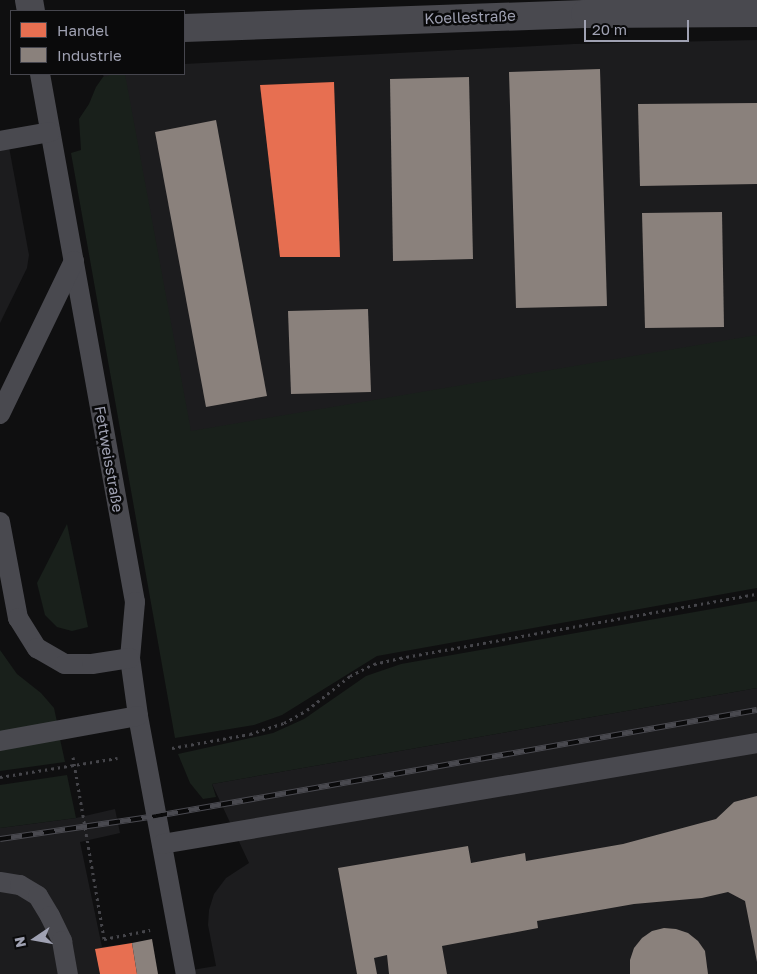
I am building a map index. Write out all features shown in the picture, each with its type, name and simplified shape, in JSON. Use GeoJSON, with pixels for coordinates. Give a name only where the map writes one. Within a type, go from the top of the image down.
{"type":"FeatureCollection","features":[{"type":"Feature","properties":{"kind":"street","name":"Koellestraße"},"geometry":{"type":"LineString","coordinates":[[185,28],[575,14],[757,13]]}},
{"type":"Feature","properties":{"kind":"lane","name":"Fettweisstraße"},"geometry":{"type":"LineString","coordinates":[[40,75],[135,602],[130,658],[144,753],[186,974]]}},
{"type":"Feature","properties":{"kind":"lane"},"geometry":{"type":"LineString","coordinates":[[0,141],[50,132]]}},
{"type":"Feature","properties":{"kind":"lane"},"geometry":{"type":"LineString","coordinates":[[0,414],[74,261]]}},
{"type":"Feature","properties":{"kind":"lane"},"geometry":{"type":"LineString","coordinates":[[0,522],[18,618],[37,648],[65,664],[92,664],[130,658]]}},
{"type":"Feature","properties":{"kind":"lane"},"geometry":{"type":"LineString","coordinates":[[0,741],[138,716]]}},
{"type":"Feature","properties":{"kind":"lane"},"geometry":{"type":"LineString","coordinates":[[162,844],[757,744]]}},
{"type":"Feature","properties":{"kind":"lane"},"geometry":{"type":"LineString","coordinates":[[0,882],[20,885],[38,896],[62,941],[68,974]]}},
{"type":"Feature","properties":{"kind":"path"},"geometry":{"type":"LineString","coordinates":[[0,777],[74,766],[250,734],[284,722],[307,710],[350,676],[374,664],[757,594]]}},
{"type":"Feature","properties":{"kind":"path"},"geometry":{"type":"LineString","coordinates":[[68,729],[104,939],[177,926]]}},
{"type":"Feature","properties":{"kind":"shaded area"},"geometry":{"type":"Polygon","coordinates":[[[757,40],[757,343],[172,449],[103,75],[185,75],[185,64],[574,44],[757,40]]]}},
{"type":"Feature","properties":{"kind":"shaded area"},"geometry":{"type":"Polygon","coordinates":[[[125,75],[191,431],[757,335],[757,588],[377,656],[282,715],[254,725],[175,738],[71,153],[81,150],[79,119],[89,104],[96,87],[103,77],[125,75]]]}},
{"type":"Feature","properties":{"kind":"shaded area"},"geometry":{"type":"Polygon","coordinates":[[[9,147],[29,255],[27,268],[0,323],[0,149],[9,147]]]}},
{"type":"Feature","properties":{"kind":"shaded area"},"geometry":{"type":"Polygon","coordinates":[[[67,524],[88,627],[72,631],[57,627],[45,615],[37,583],[67,524]]]}},
{"type":"Feature","properties":{"kind":"shaded area"},"geometry":{"type":"Polygon","coordinates":[[[757,601],[757,688],[212,784],[216,797],[203,799],[190,783],[178,754],[273,733],[304,719],[366,676],[401,664],[757,601]]]}},
{"type":"Feature","properties":{"kind":"shaded area"},"geometry":{"type":"Polygon","coordinates":[[[0,650],[17,674],[41,693],[54,708],[57,722],[0,732],[0,650]]]}},
{"type":"Feature","properties":{"kind":"shaded area"},"geometry":{"type":"Polygon","coordinates":[[[757,688],[757,974],[186,974],[186,971],[216,966],[208,925],[209,910],[214,894],[226,878],[249,863],[212,784],[757,688]]]}},
{"type":"Feature","properties":{"kind":"shaded area"},"geometry":{"type":"Polygon","coordinates":[[[60,739],[65,762],[0,771],[0,750],[60,739]]]}},
{"type":"Feature","properties":{"kind":"shaded area"},"geometry":{"type":"Polygon","coordinates":[[[67,775],[76,818],[0,828],[0,785],[67,775]]]}},
{"type":"Feature","properties":{"kind":"shaded area"},"geometry":{"type":"Polygon","coordinates":[[[115,809],[120,833],[80,842],[102,947],[132,943],[137,974],[0,974],[0,828],[76,818],[115,809]]]}},
{"type":"Feature","properties":{"kind":"building: Handel"},"geometry":{"type":"Polygon","coordinates":[[[334,82],[340,257],[280,257],[260,85],[334,82]]]}},
{"type":"Feature","properties":{"kind":"building: Handel"},"geometry":{"type":"Polygon","coordinates":[[[132,943],[137,974],[100,974],[95,949],[132,943]]]}},
{"type":"Feature","properties":{"kind":"building: Industrie"},"geometry":{"type":"Polygon","coordinates":[[[600,69],[607,306],[516,308],[509,72],[600,69]]]}},
{"type":"Feature","properties":{"kind":"building: Industrie"},"geometry":{"type":"Polygon","coordinates":[[[469,77],[473,259],[393,261],[390,79],[469,77]]]}},
{"type":"Feature","properties":{"kind":"building: Industrie"},"geometry":{"type":"Polygon","coordinates":[[[757,103],[757,184],[640,186],[638,104],[757,103]]]}},
{"type":"Feature","properties":{"kind":"building: Industrie"},"geometry":{"type":"Polygon","coordinates":[[[216,120],[267,396],[206,407],[155,132],[216,120]]]}},
{"type":"Feature","properties":{"kind":"building: Industrie"},"geometry":{"type":"Polygon","coordinates":[[[722,212],[724,327],[645,328],[642,213],[722,212]]]}},
{"type":"Feature","properties":{"kind":"building: Industrie"},"geometry":{"type":"Polygon","coordinates":[[[368,309],[371,392],[291,394],[288,311],[368,309]]]}},
{"type":"Feature","properties":{"kind":"building: Industrie"},"geometry":{"type":"Polygon","coordinates":[[[757,796],[757,962],[745,901],[728,892],[702,898],[634,904],[537,921],[538,928],[442,946],[447,974],[389,974],[387,955],[374,958],[377,974],[357,974],[338,868],[468,846],[471,863],[525,853],[526,861],[623,844],[716,819],[734,802],[757,796]]]}},
{"type":"Feature","properties":{"kind":"building: Industrie"},"geometry":{"type":"Polygon","coordinates":[[[664,928],[688,933],[698,941],[705,951],[708,974],[630,974],[630,960],[634,948],[642,938],[652,931],[664,928]]]}},
{"type":"Feature","properties":{"kind":"building: Industrie"},"geometry":{"type":"Polygon","coordinates":[[[152,939],[158,974],[137,974],[132,943],[152,939]]]}},
{"type":"Feature","properties":{"kind":"railway"},"geometry":{"type":"LineString","coordinates":[[0,839],[156,816],[757,710]]}}]}
